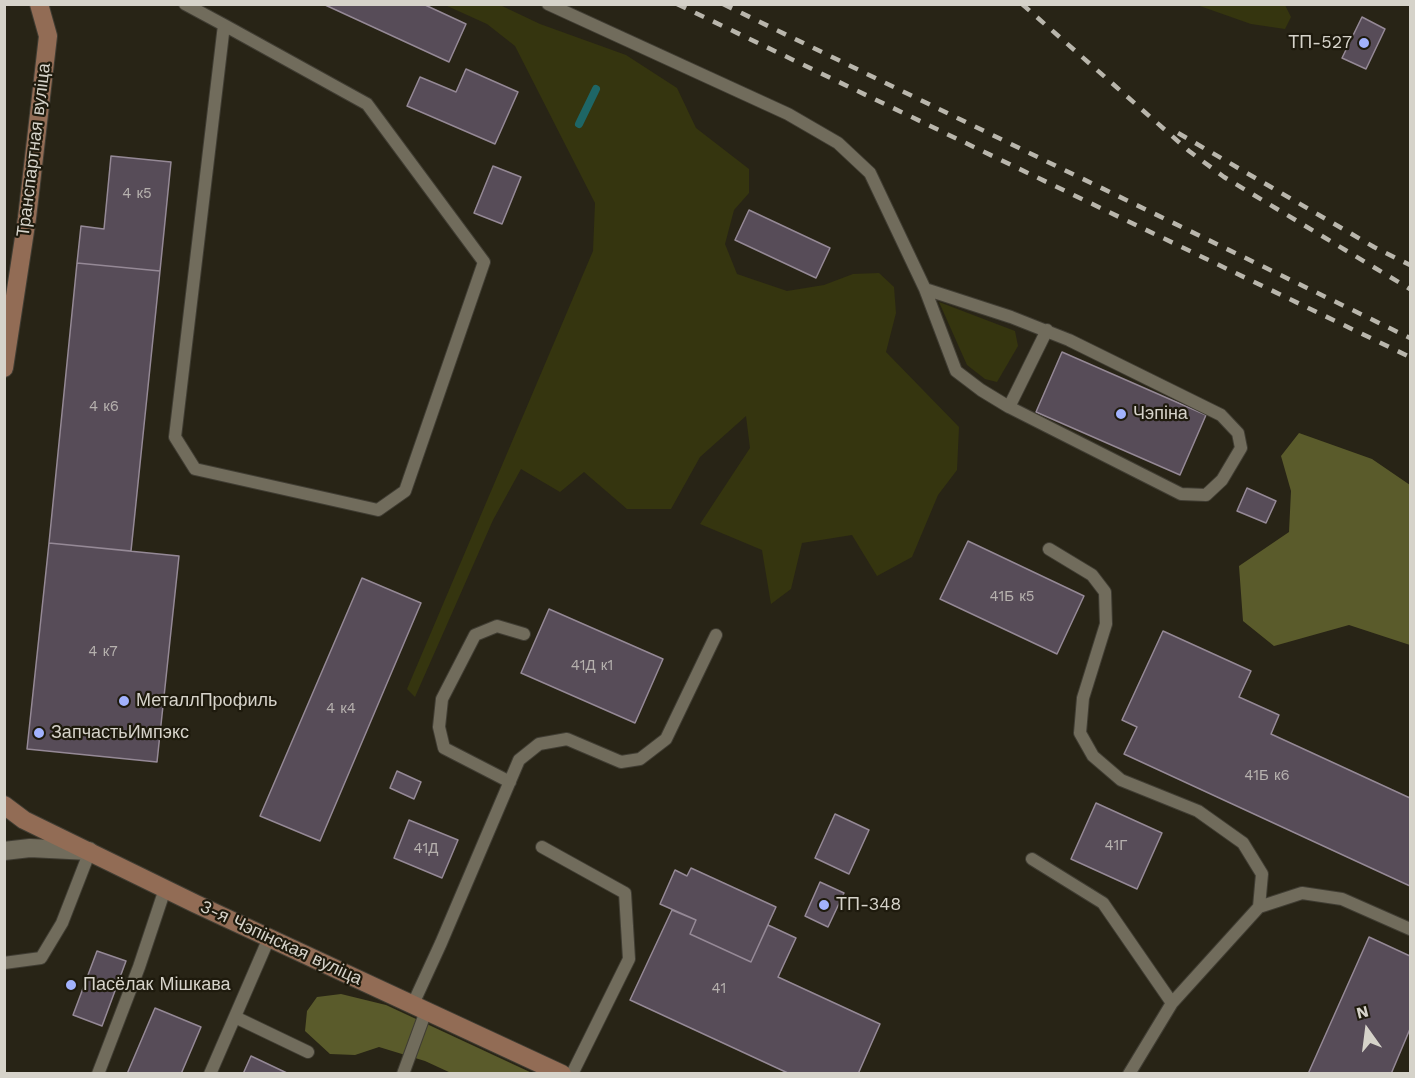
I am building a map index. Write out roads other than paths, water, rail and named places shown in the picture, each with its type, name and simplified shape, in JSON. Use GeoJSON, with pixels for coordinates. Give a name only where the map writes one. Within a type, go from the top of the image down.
{"type":"FeatureCollection","features":[{"type":"Feature","properties":{"kind":"main road","name":"Транспартная вуліца"},"geometry":{"type":"LineString","coordinates":[[4,368],[27,218],[48,36],[39,4]]}},
{"type":"Feature","properties":{"kind":"main road","name":"3-я Чэпінская вуліца"},"geometry":{"type":"LineString","coordinates":[[4,805],[24,820],[165,889],[562,1074]]}},
{"type":"Feature","properties":{"kind":"street"},"geometry":{"type":"LineString","coordinates":[[4,851],[30,848],[90,851]]}},
{"type":"Feature","properties":{"kind":"lane"},"geometry":{"type":"LineString","coordinates":[[185,4],[224,25],[367,104],[484,262],[405,491],[378,510],[195,469],[175,437],[224,25]]}},
{"type":"Feature","properties":{"kind":"lane"},"geometry":{"type":"LineString","coordinates":[[548,4],[788,114],[838,143],[870,173],[924,289],[956,371],[981,390],[1009,407],[1181,494],[1206,495],[1222,480],[1241,448],[1238,433],[1221,415],[1047,330],[924,289]]}},
{"type":"Feature","properties":{"kind":"lane"},"geometry":{"type":"LineString","coordinates":[[1009,407],[1047,330]]}},
{"type":"Feature","properties":{"kind":"lane"},"geometry":{"type":"LineString","coordinates":[[1049,549],[1092,575],[1105,592],[1106,624],[1083,698],[1080,732],[1093,756],[1121,780],[1198,811],[1243,843],[1262,874],[1259,907]]}},
{"type":"Feature","properties":{"kind":"lane"},"geometry":{"type":"LineString","coordinates":[[510,782],[444,747],[439,727],[442,699],[475,635],[497,626],[524,634]]}},
{"type":"Feature","properties":{"kind":"lane"},"geometry":{"type":"LineString","coordinates":[[404,1074],[419,1007],[441,943],[519,759],[539,744],[567,739],[621,762],[640,759],[666,739],[716,635]]}},
{"type":"Feature","properties":{"kind":"lane"},"geometry":{"type":"LineString","coordinates":[[543,847],[625,893],[629,959],[572,1074]]}},
{"type":"Feature","properties":{"kind":"lane"},"geometry":{"type":"LineString","coordinates":[[4,963],[41,958],[62,923],[90,851]]}},
{"type":"Feature","properties":{"kind":"lane"},"geometry":{"type":"LineString","coordinates":[[1032,859],[1103,903],[1172,1003]]}},
{"type":"Feature","properties":{"kind":"lane"},"geometry":{"type":"LineString","coordinates":[[98,1074],[140,967],[165,889]]}},
{"type":"Feature","properties":{"kind":"lane"},"geometry":{"type":"LineString","coordinates":[[1130,1074],[1172,1003],[1259,907],[1302,893],[1342,899],[1410,929]]}},
{"type":"Feature","properties":{"kind":"lane"},"geometry":{"type":"LineString","coordinates":[[210,1074],[269,938]]}},
{"type":"Feature","properties":{"kind":"lane"},"geometry":{"type":"LineString","coordinates":[[235,1017],[308,1052]]}},
{"type":"Feature","properties":{"kind":"waterway"},"geometry":{"type":"LineString","coordinates":[[579,124],[596,89]]}},
{"type":"Feature","properties":{"kind":"railway"},"geometry":{"type":"LineString","coordinates":[[677,4],[1410,357]]}},
{"type":"Feature","properties":{"kind":"railway"},"geometry":{"type":"LineString","coordinates":[[723,4],[1410,338]]}},
{"type":"Feature","properties":{"kind":"railway"},"geometry":{"type":"LineString","coordinates":[[1022,4],[1189,151],[1224,177],[1410,289]]}},
{"type":"Feature","properties":{"kind":"railway"},"geometry":{"type":"LineString","coordinates":[[1178,133],[1374,247],[1410,265]]}},
{"type":"Feature","properties":{"kind":"place","name":"ТП-527"},"geometry":{"type":"Point","coordinates":[1364,43]}},
{"type":"Feature","properties":{"kind":"place","name":"Чэпіна"},"geometry":{"type":"Point","coordinates":[1121,414]}},
{"type":"Feature","properties":{"kind":"place","name":"МеталлПрофиль"},"geometry":{"type":"Point","coordinates":[124,701]}},
{"type":"Feature","properties":{"kind":"place","name":"ЗапчастьИмпэкс"},"geometry":{"type":"Point","coordinates":[39,733]}},
{"type":"Feature","properties":{"kind":"place","name":"ТП-348"},"geometry":{"type":"Point","coordinates":[824,905]}},
{"type":"Feature","properties":{"kind":"place","name":"Пасёлак Мішкава"},"geometry":{"type":"Point","coordinates":[71,985]}}]}
